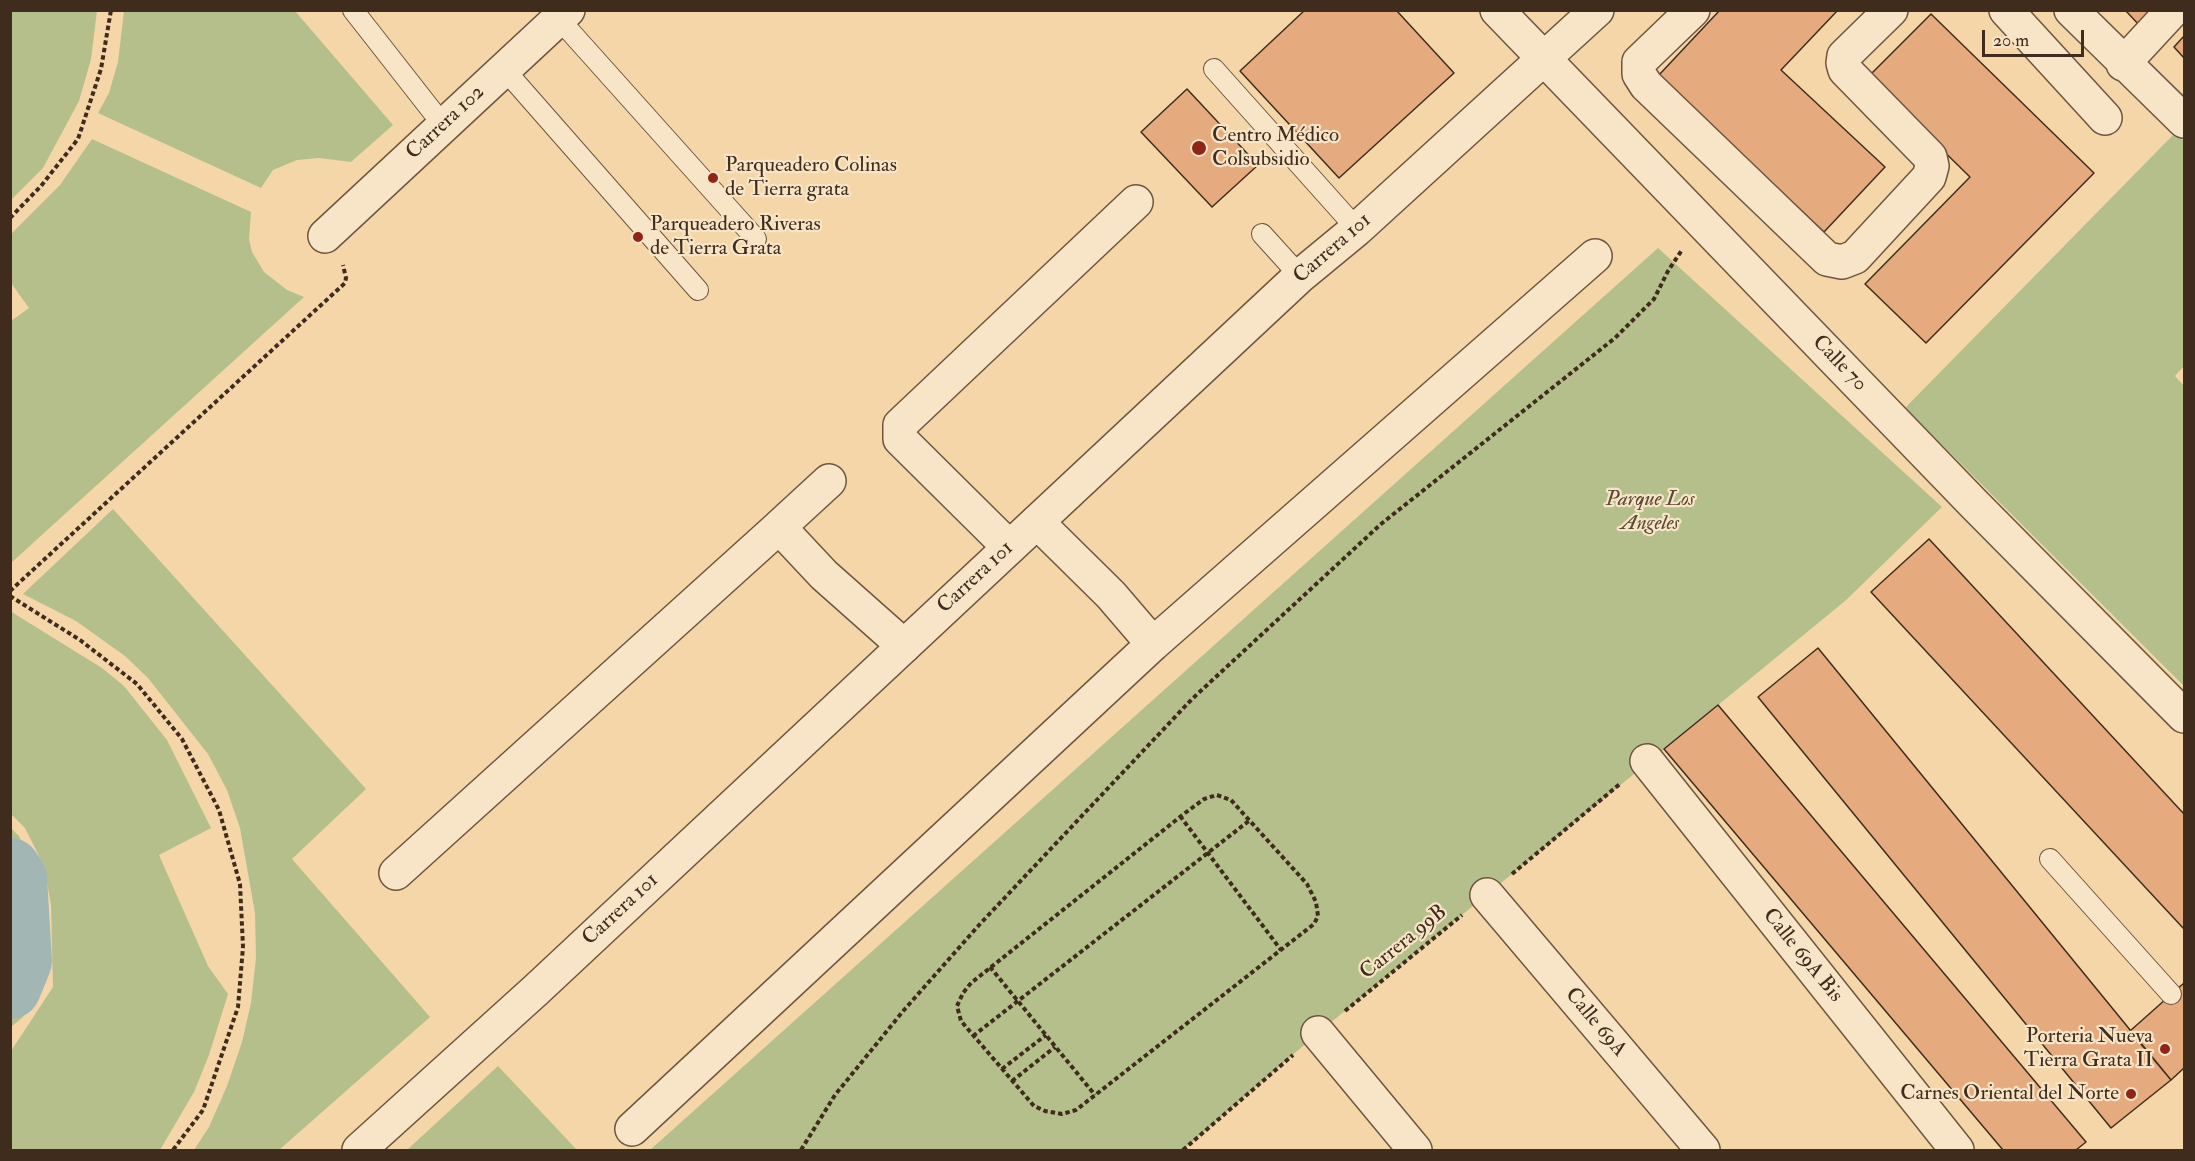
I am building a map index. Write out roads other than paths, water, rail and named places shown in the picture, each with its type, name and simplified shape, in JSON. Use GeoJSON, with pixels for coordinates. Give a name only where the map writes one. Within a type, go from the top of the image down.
{"type":"FeatureCollection","features":[{"type":"Feature","properties":{"kind":"street","name":"Calle 70"},"geometry":{"type":"LineString","coordinates":[[1497,10],[1974,504],[2184,716]]}},
{"type":"Feature","properties":{"kind":"street","name":"Carrera 101"},"geometry":{"type":"LineString","coordinates":[[359,1150],[544,982],[1300,276],[1357,229],[1545,60],[1597,10]]}},
{"type":"Feature","properties":{"kind":"street"},"geometry":{"type":"LineString","coordinates":[[1693,10],[1639,62],[1639,74],[1646,85],[1827,259],[1842,262],[1855,257],[1929,177],[1932,166],[1930,157],[1845,70],[1843,63],[1844,56],[1891,10]]}},
{"type":"Feature","properties":{"kind":"street"},"geometry":{"type":"LineString","coordinates":[[2006,10],[2105,118]]}},
{"type":"Feature","properties":{"kind":"street"},"geometry":{"type":"LineString","coordinates":[[2071,10],[2123,64],[2184,121]]}},
{"type":"Feature","properties":{"kind":"street"},"geometry":{"type":"LineString","coordinates":[[2123,64],[2172,10]]}},
{"type":"Feature","properties":{"kind":"street","name":"Carrera 102"},"geometry":{"type":"LineString","coordinates":[[329,233],[564,15]]}},
{"type":"Feature","properties":{"kind":"street"},"geometry":{"type":"LineString","coordinates":[[1009,547],[900,439],[900,425],[1136,202]]}},
{"type":"Feature","properties":{"kind":"street"},"geometry":{"type":"LineString","coordinates":[[632,1129],[1153,644],[1595,256]]}},
{"type":"Feature","properties":{"kind":"street"},"geometry":{"type":"LineString","coordinates":[[396,873],[829,481]]}},
{"type":"Feature","properties":{"kind":"street"},"geometry":{"type":"LineString","coordinates":[[1037,522],[1111,595],[1153,644]]}},
{"type":"Feature","properties":{"kind":"street"},"geometry":{"type":"LineString","coordinates":[[779,527],[824,575],[904,646]]}},
{"type":"Feature","properties":{"kind":"street","name":"Calle 69A Bis"},"geometry":{"type":"LineString","coordinates":[[1647,761],[1957,1150]]}},
{"type":"Feature","properties":{"kind":"street","name":"Calle 69A"},"geometry":{"type":"LineString","coordinates":[[1487,895],[1703,1150]]}},
{"type":"Feature","properties":{"kind":"street"},"geometry":{"type":"LineString","coordinates":[[1318,1033],[1415,1150]]}},
{"type":"Feature","properties":{"kind":"lane"},"geometry":{"type":"LineString","coordinates":[[352,10],[443,125]]}},
{"type":"Feature","properties":{"kind":"lane"},"geometry":{"type":"LineString","coordinates":[[564,15],[756,239]]}},
{"type":"Feature","properties":{"kind":"lane"},"geometry":{"type":"LineString","coordinates":[[504,69],[698,290]]}},
{"type":"Feature","properties":{"kind":"lane"},"geometry":{"type":"LineString","coordinates":[[1214,69],[1357,229]]}},
{"type":"Feature","properties":{"kind":"lane"},"geometry":{"type":"LineString","coordinates":[[1262,234],[1300,276]]}},
{"type":"Feature","properties":{"kind":"lane"},"geometry":{"type":"LineString","coordinates":[[2050,859],[2171,994]]}},
{"type":"Feature","properties":{"kind":"waterway"},"geometry":{"type":"LineString","coordinates":[[10,869],[16,878],[21,961],[10,988]]}},
{"type":"Feature","properties":{"kind":"place","name":"Centro Médico Colsubsidio"},"geometry":{"type":"Point","coordinates":[1199,148]}},
{"type":"Feature","properties":{"kind":"place","name":"Parqueadero Colinas de Tierra grata"},"geometry":{"type":"Point","coordinates":[713,178]}},
{"type":"Feature","properties":{"kind":"place","name":"Parqueadero Riveras de Tierra Grata"},"geometry":{"type":"Point","coordinates":[638,237]}},
{"type":"Feature","properties":{"kind":"place","name":"Porteria Nueva Tierra Grata II"},"geometry":{"type":"Point","coordinates":[2165,1049]}},
{"type":"Feature","properties":{"kind":"place","name":"Carnes Oriental del Norte"},"geometry":{"type":"Point","coordinates":[2131,1094]}},
{"type":"Feature","properties":{"kind":"park label","name":"Parque Los Angeles"},"geometry":{"type":"Point","coordinates":[1650,512]}}]}
